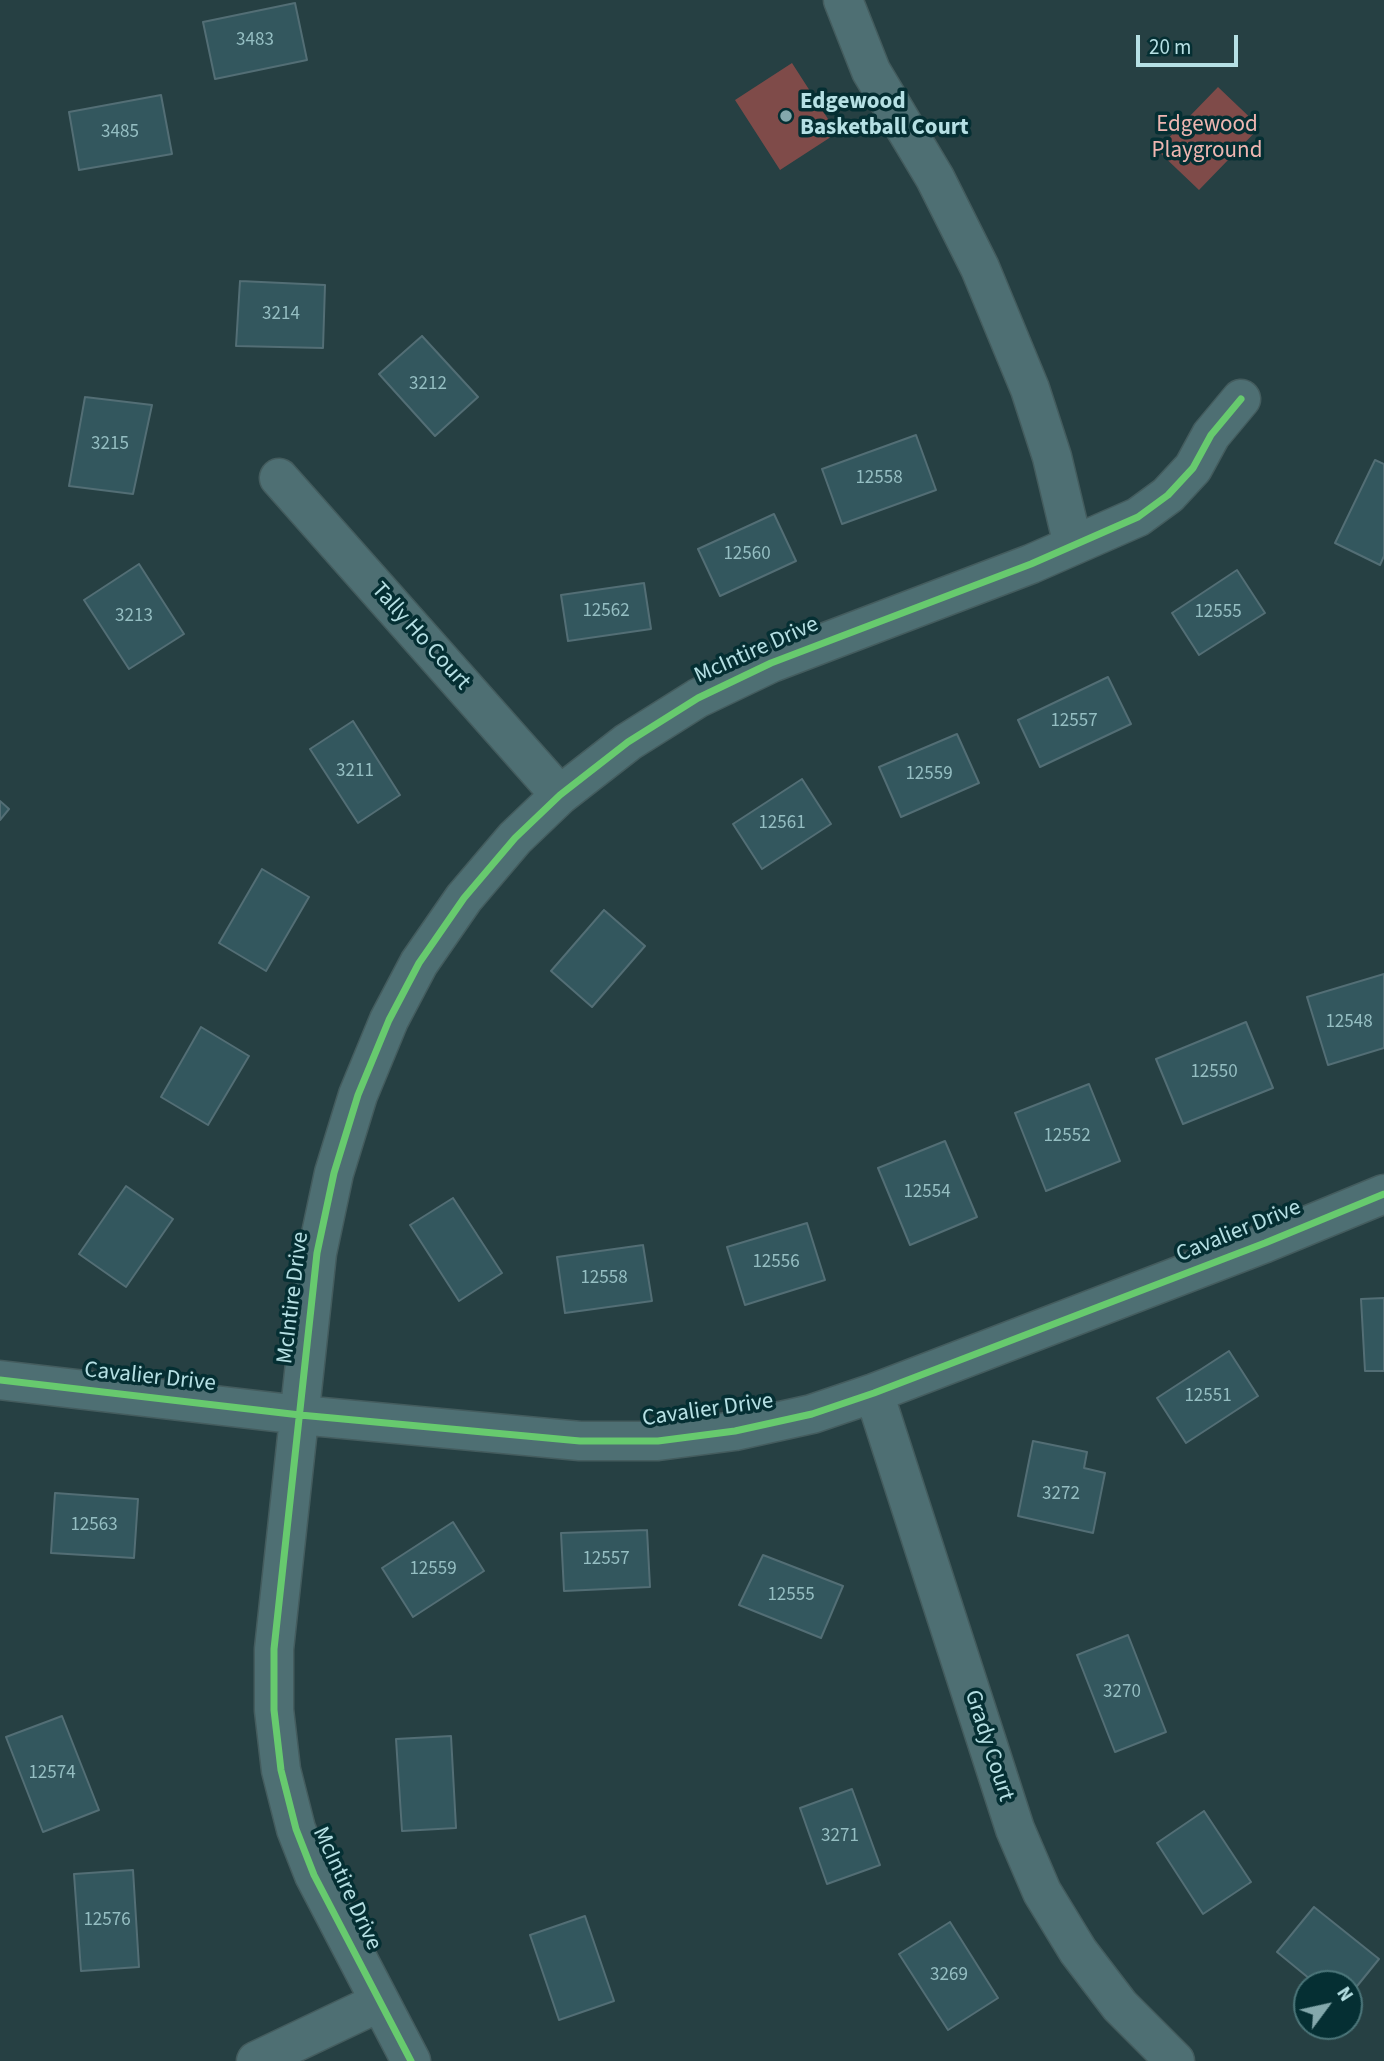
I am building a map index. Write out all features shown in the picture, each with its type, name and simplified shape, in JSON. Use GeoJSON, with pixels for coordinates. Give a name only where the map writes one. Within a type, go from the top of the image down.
{"type":"FeatureCollection","features":[{"type":"Feature","properties":{"kind":"street"},"geometry":{"type":"LineString","coordinates":[[842,0],[871,71],[935,178],[980,268],[1030,388],[1052,457],[1073,545]]}},
{"type":"Feature","properties":{"kind":"street","name":"McIntire Drive"},"geometry":{"type":"LineString","coordinates":[[411,2061],[314,1875],[296,1829],[281,1770],[274,1710],[274,1649],[317,1253],[334,1173],[358,1095],[389,1020],[419,962],[464,898],[515,838],[560,795],[628,742],[698,698],[771,663],[911,612],[1138,517],[1168,495],[1193,467],[1211,435],[1241,399]]}},
{"type":"Feature","properties":{"kind":"street","name":"Tally Ho Court"},"geometry":{"type":"LineString","coordinates":[[279,478],[560,795]]}},
{"type":"Feature","properties":{"kind":"street","name":"Cavalier Drive"},"geometry":{"type":"LineString","coordinates":[[0,1380],[300,1415],[580,1441],[658,1441],[748,1429],[812,1414],[874,1393],[1252,1248],[1384,1194]]}},
{"type":"Feature","properties":{"kind":"street","name":"Grady Court"},"geometry":{"type":"LineString","coordinates":[[874,1393],[1015,1829],[1042,1892],[1077,1951],[1120,2006],[1175,2061]]}},
{"type":"Feature","properties":{"kind":"street"},"geometry":{"type":"LineString","coordinates":[[256,2061],[380,2002]]}},
{"type":"Feature","properties":{"kind":"green space","name":"Edgewood Basketball Court"},"geometry":{"type":"Polygon","coordinates":[[[792,63],[837,133],[780,170],[735,100],[792,63]]]}},
{"type":"Feature","properties":{"kind":"green space","name":"Edgewood Playground"},"geometry":{"type":"Polygon","coordinates":[[[1218,87],[1260,127],[1199,190],[1157,150],[1218,87]]]}},
{"type":"Feature","properties":{"kind":"building"},"geometry":{"type":"Polygon","coordinates":[[[295,3],[307,60],[215,79],[203,22],[295,3]]]}},
{"type":"Feature","properties":{"kind":"building"},"geometry":{"type":"Polygon","coordinates":[[[161,95],[172,154],[79,170],[69,112],[161,95]]]}},
{"type":"Feature","properties":{"kind":"building"},"geometry":{"type":"Polygon","coordinates":[[[240,281],[325,285],[323,348],[236,346],[240,281]]]}},
{"type":"Feature","properties":{"kind":"building"},"geometry":{"type":"Polygon","coordinates":[[[422,336],[478,397],[435,436],[379,374],[422,336]]]}},
{"type":"Feature","properties":{"kind":"building"},"geometry":{"type":"Polygon","coordinates":[[[85,397],[152,405],[133,494],[69,486],[85,397]]]}},
{"type":"Feature","properties":{"kind":"building"},"geometry":{"type":"Polygon","coordinates":[[[916,435],[936,490],[842,524],[822,469],[916,435]]]}},
{"type":"Feature","properties":{"kind":"building"},"geometry":{"type":"Polygon","coordinates":[[[1375,460],[1384,464],[1384,556],[1380,565],[1335,543],[1375,460]]]}},
{"type":"Feature","properties":{"kind":"building"},"geometry":{"type":"Polygon","coordinates":[[[774,514],[796,561],[720,596],[698,549],[774,514]]]}},
{"type":"Feature","properties":{"kind":"building"},"geometry":{"type":"Polygon","coordinates":[[[139,564],[184,634],[129,669],[84,600],[139,564]]]}},
{"type":"Feature","properties":{"kind":"building"},"geometry":{"type":"Polygon","coordinates":[[[1237,570],[1265,613],[1199,655],[1172,613],[1237,570]]]}},
{"type":"Feature","properties":{"kind":"building"},"geometry":{"type":"Polygon","coordinates":[[[644,583],[651,629],[568,641],[561,595],[644,583]]]}},
{"type":"Feature","properties":{"kind":"building"},"geometry":{"type":"Polygon","coordinates":[[[1108,677],[1131,724],[1040,767],[1018,720],[1108,677]]]}},
{"type":"Feature","properties":{"kind":"building"},"geometry":{"type":"Polygon","coordinates":[[[353,721],[400,795],[358,823],[310,749],[353,721]]]}},
{"type":"Feature","properties":{"kind":"building"},"geometry":{"type":"Polygon","coordinates":[[[957,734],[979,783],[901,817],[879,767],[957,734]]]}},
{"type":"Feature","properties":{"kind":"building"},"geometry":{"type":"Polygon","coordinates":[[[802,779],[831,824],[762,869],[733,824],[802,779]]]}},
{"type":"Feature","properties":{"kind":"building"},"geometry":{"type":"Polygon","coordinates":[[[0,801],[9,809],[0,820],[0,801]]]}},
{"type":"Feature","properties":{"kind":"building"},"geometry":{"type":"Polygon","coordinates":[[[262,869],[309,897],[266,971],[219,943],[262,869]]]}},
{"type":"Feature","properties":{"kind":"building"},"geometry":{"type":"Polygon","coordinates":[[[604,910],[645,946],[592,1007],[551,971],[604,910]]]}},
{"type":"Feature","properties":{"kind":"building"},"geometry":{"type":"Polygon","coordinates":[[[1384,974],[1384,1048],[1328,1065],[1307,997],[1384,974]]]}},
{"type":"Feature","properties":{"kind":"building"},"geometry":{"type":"Polygon","coordinates":[[[1246,1022],[1273,1088],[1183,1124],[1156,1059],[1246,1022]]]}},
{"type":"Feature","properties":{"kind":"building"},"geometry":{"type":"Polygon","coordinates":[[[201,1027],[249,1056],[208,1125],[161,1097],[201,1027]]]}},
{"type":"Feature","properties":{"kind":"building"},"geometry":{"type":"Polygon","coordinates":[[[1089,1084],[1120,1161],[1046,1191],[1015,1113],[1089,1084]]]}},
{"type":"Feature","properties":{"kind":"building"},"geometry":{"type":"Polygon","coordinates":[[[945,1141],[977,1217],[910,1245],[878,1168],[945,1141]]]}},
{"type":"Feature","properties":{"kind":"building"},"geometry":{"type":"Polygon","coordinates":[[[126,1186],[173,1219],[126,1287],[79,1254],[126,1186]]]}},
{"type":"Feature","properties":{"kind":"building"},"geometry":{"type":"Polygon","coordinates":[[[453,1198],[502,1273],[459,1301],[410,1225],[453,1198]]]}},
{"type":"Feature","properties":{"kind":"building"},"geometry":{"type":"Polygon","coordinates":[[[807,1223],[825,1280],[745,1305],[727,1247],[807,1223]]]}},
{"type":"Feature","properties":{"kind":"building"},"geometry":{"type":"Polygon","coordinates":[[[643,1245],[652,1301],[565,1313],[557,1257],[643,1245]]]}},
{"type":"Feature","properties":{"kind":"building"},"geometry":{"type":"Polygon","coordinates":[[[1384,1298],[1384,1371],[1365,1371],[1361,1299],[1384,1298]]]}},
{"type":"Feature","properties":{"kind":"building"},"geometry":{"type":"Polygon","coordinates":[[[1229,1351],[1258,1396],[1186,1443],[1157,1398],[1229,1351]]]}},
{"type":"Feature","properties":{"kind":"building"},"geometry":{"type":"Polygon","coordinates":[[[1033,1441],[1087,1452],[1084,1468],[1105,1473],[1093,1533],[1018,1516],[1033,1441]]]}},
{"type":"Feature","properties":{"kind":"building"},"geometry":{"type":"Polygon","coordinates":[[[55,1493],[138,1499],[134,1558],[51,1553],[55,1493]]]}},
{"type":"Feature","properties":{"kind":"building"},"geometry":{"type":"Polygon","coordinates":[[[453,1522],[484,1571],[413,1617],[382,1568],[453,1522]]]}},
{"type":"Feature","properties":{"kind":"building"},"geometry":{"type":"Polygon","coordinates":[[[647,1530],[650,1587],[564,1591],[561,1533],[647,1530]]]}},
{"type":"Feature","properties":{"kind":"building"},"geometry":{"type":"Polygon","coordinates":[[[763,1555],[843,1586],[821,1638],[739,1605],[763,1555]]]}},
{"type":"Feature","properties":{"kind":"building"},"geometry":{"type":"Polygon","coordinates":[[[1128,1635],[1166,1732],[1115,1752],[1077,1655],[1128,1635]]]}},
{"type":"Feature","properties":{"kind":"building"},"geometry":{"type":"Polygon","coordinates":[[[62,1716],[99,1810],[43,1832],[6,1737],[62,1716]]]}},
{"type":"Feature","properties":{"kind":"building"},"geometry":{"type":"Polygon","coordinates":[[[451,1736],[456,1828],[402,1831],[396,1739],[451,1736]]]}},
{"type":"Feature","properties":{"kind":"building"},"geometry":{"type":"Polygon","coordinates":[[[852,1789],[880,1865],[827,1884],[800,1808],[852,1789]]]}},
{"type":"Feature","properties":{"kind":"building"},"geometry":{"type":"Polygon","coordinates":[[[1204,1811],[1251,1882],[1203,1914],[1157,1843],[1204,1811]]]}},
{"type":"Feature","properties":{"kind":"building"},"geometry":{"type":"Polygon","coordinates":[[[133,1870],[139,1967],[81,1971],[74,1874],[133,1870]]]}},
{"type":"Feature","properties":{"kind":"building"},"geometry":{"type":"Polygon","coordinates":[[[1314,1907],[1379,1959],[1363,1979],[1363,1970],[1299,1970],[1277,1952],[1314,1907]]]}},
{"type":"Feature","properties":{"kind":"building"},"geometry":{"type":"Polygon","coordinates":[[[585,1916],[614,2001],[559,2020],[530,1935],[585,1916]]]}},
{"type":"Feature","properties":{"kind":"building"},"geometry":{"type":"Polygon","coordinates":[[[950,1922],[998,1998],[948,2030],[899,1954],[950,1922]]]}},
{"type":"Feature","properties":{"kind":"cycle path"},"geometry":{"type":"LineString","coordinates":[[411,2061],[314,1875],[296,1829],[281,1770],[274,1710],[274,1649],[317,1253],[334,1173],[358,1095],[389,1020],[419,963],[464,898],[515,838],[560,795],[628,742],[698,698],[771,663],[1031,564],[1138,517],[1168,495],[1193,468],[1211,435],[1241,399]]}},
{"type":"Feature","properties":{"kind":"cycle path"},"geometry":{"type":"LineString","coordinates":[[0,1380],[300,1415],[580,1441],[658,1441],[735,1431],[812,1414],[874,1393],[1265,1243],[1384,1194]]}},
{"type":"Feature","properties":{"kind":"place","name":"Edgewood Basketball Court"},"geometry":{"type":"Point","coordinates":[786,116]}}]}
